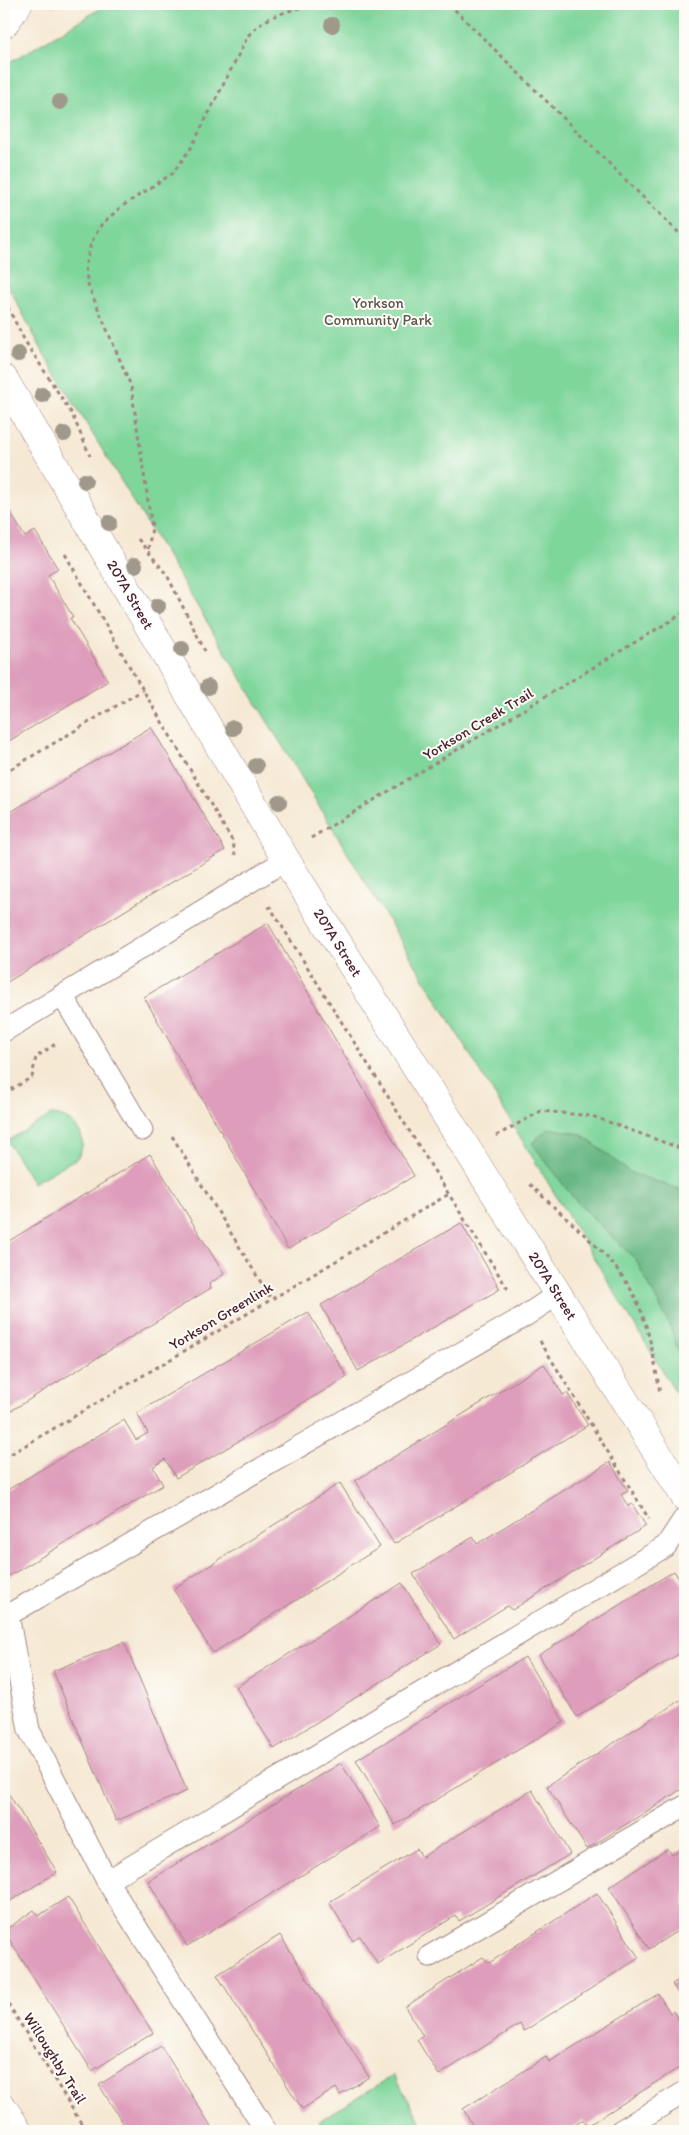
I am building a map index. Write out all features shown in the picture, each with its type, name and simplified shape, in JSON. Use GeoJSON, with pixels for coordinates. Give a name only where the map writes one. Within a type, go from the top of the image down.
{"type":"FeatureCollection","features":[{"type":"Feature","properties":{"kind":"street"},"geometry":{"type":"LineString","coordinates":[[4,24],[18,4]]}},
{"type":"Feature","properties":{"kind":"street","name":"207A Street"},"geometry":{"type":"LineString","coordinates":[[4,379],[286,860],[685,1497]]}},
{"type":"Feature","properties":{"kind":"street"},"geometry":{"type":"LineString","coordinates":[[4,2109],[18,2131]]}},
{"type":"Feature","properties":{"kind":"lane"},"geometry":{"type":"LineString","coordinates":[[4,1031],[286,860]]}},
{"type":"Feature","properties":{"kind":"lane"},"geometry":{"type":"LineString","coordinates":[[62,995],[142,1130]]}},
{"type":"Feature","properties":{"kind":"lane"},"geometry":{"type":"LineString","coordinates":[[266,2131],[107,1881],[29,1730],[8,1615],[525,1316],[558,1294]]}},
{"type":"Feature","properties":{"kind":"lane"},"geometry":{"type":"LineString","coordinates":[[107,1881],[666,1546],[685,1517]]}},
{"type":"Feature","properties":{"kind":"lane"},"geometry":{"type":"LineString","coordinates":[[430,1956],[685,1806]]}},
{"type":"Feature","properties":{"kind":"lane"},"geometry":{"type":"LineString","coordinates":[[620,2131],[685,2092]]}},
{"type":"Feature","properties":{"kind":"path"},"geometry":{"type":"LineString","coordinates":[[148,549],[152,528],[131,386],[88,285],[85,266],[91,243],[101,225],[120,207],[173,172],[191,148],[248,36],[258,24],[276,14],[314,4]]}},
{"type":"Feature","properties":{"kind":"path"},"geometry":{"type":"LineString","coordinates":[[449,4],[685,239]]}},
{"type":"Feature","properties":{"kind":"path"},"geometry":{"type":"LineString","coordinates":[[4,300],[25,341],[72,414],[91,459]]}},
{"type":"Feature","properties":{"kind":"path"},"geometry":{"type":"LineString","coordinates":[[137,537],[167,574],[207,656]]}},
{"type":"Feature","properties":{"kind":"path"},"geometry":{"type":"LineString","coordinates":[[65,553],[142,690],[233,842],[236,859]]}},
{"type":"Feature","properties":{"kind":"path","name":"Yorkson Creek Trail"},"geometry":{"type":"LineString","coordinates":[[286,860],[313,837],[685,612]]}},
{"type":"Feature","properties":{"kind":"path"},"geometry":{"type":"LineString","coordinates":[[4,772],[142,690]]}},
{"type":"Feature","properties":{"kind":"path"},"geometry":{"type":"LineString","coordinates":[[308,828],[317,846]]}},
{"type":"Feature","properties":{"kind":"path"},"geometry":{"type":"LineString","coordinates":[[261,912],[270,907],[666,1546]]}},
{"type":"Feature","properties":{"kind":"path"},"geometry":{"type":"LineString","coordinates":[[4,1094],[32,1077],[36,1057],[81,1028]]}},
{"type":"Feature","properties":{"kind":"path"},"geometry":{"type":"LineString","coordinates":[[492,1138],[541,1111],[592,1116],[685,1150]]}},
{"type":"Feature","properties":{"kind":"path"},"geometry":{"type":"LineString","coordinates":[[169,1131],[271,1299]]}},
{"type":"Feature","properties":{"kind":"path"},"geometry":{"type":"LineString","coordinates":[[526,1179],[604,1255],[632,1291],[648,1330],[662,1402]]}},
{"type":"Feature","properties":{"kind":"path","name":"Yorkson Greenlink"},"geometry":{"type":"LineString","coordinates":[[4,1458],[449,1194]]}},
{"type":"Feature","properties":{"kind":"path","name":"Willoughby Trail"},"geometry":{"type":"LineString","coordinates":[[4,1997],[86,2131]]}},
{"type":"Feature","properties":{"kind":"green space","name":"Yorkson Community Park"},"geometry":{"type":"Polygon","coordinates":[[[108,4],[685,4],[685,1408],[44,354],[4,278],[4,66],[108,4]]]}},
{"type":"Feature","properties":{"kind":"green space"},"geometry":{"type":"Polygon","coordinates":[[[51,1115],[59,1116],[73,1123],[81,1136],[81,1150],[77,1158],[33,1183],[7,1141],[51,1115]]]}},
{"type":"Feature","properties":{"kind":"green space"},"geometry":{"type":"Polygon","coordinates":[[[549,1128],[581,1134],[631,1173],[685,1191],[685,1371],[670,1326],[636,1260],[575,1200],[532,1143],[549,1128]]]}},
{"type":"Feature","properties":{"kind":"green space"},"geometry":{"type":"Polygon","coordinates":[[[394,2075],[426,2131],[325,2131],[319,2121],[394,2075]]]}},
{"type":"Feature","properties":{"kind":"building"},"geometry":{"type":"Polygon","coordinates":[[[4,502],[25,537],[35,531],[58,569],[48,575],[73,617],[70,618],[108,681],[4,744],[4,502]]]}},
{"type":"Feature","properties":{"kind":"building"},"geometry":{"type":"Polygon","coordinates":[[[151,727],[225,850],[4,984],[4,816],[151,727]]]}},
{"type":"Feature","properties":{"kind":"building"},"geometry":{"type":"Polygon","coordinates":[[[268,923],[414,1176],[288,1249],[144,997],[268,923]]]}},
{"type":"Feature","properties":{"kind":"building"},"geometry":{"type":"Polygon","coordinates":[[[150,1154],[224,1274],[209,1284],[211,1288],[4,1415],[4,1244],[150,1154]]]}},
{"type":"Feature","properties":{"kind":"building"},"geometry":{"type":"Polygon","coordinates":[[[461,1223],[500,1289],[358,1371],[321,1305],[461,1223]]]}},
{"type":"Feature","properties":{"kind":"building"},"geometry":{"type":"Polygon","coordinates":[[[308,1312],[347,1377],[176,1478],[165,1459],[153,1467],[163,1485],[4,1579],[4,1492],[124,1420],[136,1440],[148,1433],[137,1413],[308,1312]]]}},
{"type":"Feature","properties":{"kind":"building"},"geometry":{"type":"Polygon","coordinates":[[[544,1364],[563,1395],[567,1393],[588,1425],[394,1544],[355,1481],[544,1364]]]}},
{"type":"Feature","properties":{"kind":"building"},"geometry":{"type":"Polygon","coordinates":[[[610,1462],[628,1491],[621,1495],[628,1506],[632,1504],[646,1526],[512,1610],[507,1606],[454,1639],[413,1574],[473,1537],[477,1544],[610,1462]]]}},
{"type":"Feature","properties":{"kind":"building"},"geometry":{"type":"Polygon","coordinates":[[[340,1483],[380,1547],[213,1653],[173,1589],[340,1483]]]}},
{"type":"Feature","properties":{"kind":"building"},"geometry":{"type":"Polygon","coordinates":[[[674,1571],[685,1588],[685,1650],[577,1717],[539,1655],[674,1571]]]}},
{"type":"Feature","properties":{"kind":"building"},"geometry":{"type":"Polygon","coordinates":[[[402,1583],[441,1644],[274,1749],[236,1687],[402,1583]]]}},
{"type":"Feature","properties":{"kind":"building"},"geometry":{"type":"Polygon","coordinates":[[[124,1642],[187,1791],[116,1821],[53,1671],[124,1642]]]}},
{"type":"Feature","properties":{"kind":"building"},"geometry":{"type":"Polygon","coordinates":[[[525,1657],[564,1722],[395,1825],[356,1760],[525,1657]]]}},
{"type":"Feature","properties":{"kind":"building"},"geometry":{"type":"Polygon","coordinates":[[[685,1697],[685,1787],[587,1849],[547,1786],[685,1697]]]}},
{"type":"Feature","properties":{"kind":"building"},"geometry":{"type":"Polygon","coordinates":[[[341,1763],[380,1827],[187,1946],[148,1881],[341,1763]]]}},
{"type":"Feature","properties":{"kind":"building"},"geometry":{"type":"Polygon","coordinates":[[[4,1786],[57,1872],[4,1905],[4,1786]]]}},
{"type":"Feature","properties":{"kind":"building"},"geometry":{"type":"Polygon","coordinates":[[[532,1790],[570,1854],[459,1921],[455,1916],[378,1964],[360,1936],[353,1941],[329,1902],[417,1849],[422,1857],[532,1790]]]}},
{"type":"Feature","properties":{"kind":"building"},"geometry":{"type":"Polygon","coordinates":[[[685,1847],[685,1926],[649,1949],[609,1887],[668,1849],[672,1855],[685,1847]]]}},
{"type":"Feature","properties":{"kind":"building"},"geometry":{"type":"Polygon","coordinates":[[[597,1893],[639,1958],[524,2031],[520,2024],[439,2075],[417,2040],[423,2036],[405,2007],[483,1957],[489,1963],[597,1893]]]}},
{"type":"Feature","properties":{"kind":"building"},"geometry":{"type":"Polygon","coordinates":[[[68,1897],[153,2033],[92,2071],[4,1931],[34,1910],[38,1916],[68,1897]]]}},
{"type":"Feature","properties":{"kind":"building"},"geometry":{"type":"Polygon","coordinates":[[[280,1935],[369,2077],[340,2095],[336,2088],[302,2109],[217,1975],[280,1935]]]}},
{"type":"Feature","properties":{"kind":"building"},"geometry":{"type":"Polygon","coordinates":[[[685,1976],[685,2005],[672,1984],[685,1976]]]}},
{"type":"Feature","properties":{"kind":"building"},"geometry":{"type":"Polygon","coordinates":[[[658,1994],[670,2013],[673,2011],[685,2031],[685,2064],[587,2126],[583,2120],[565,2131],[476,2131],[463,2109],[546,2057],[549,2062],[658,1994]]]}},
{"type":"Feature","properties":{"kind":"building"},"geometry":{"type":"Polygon","coordinates":[[[161,2046],[214,2131],[128,2131],[99,2085],[161,2046]]]}}]}
